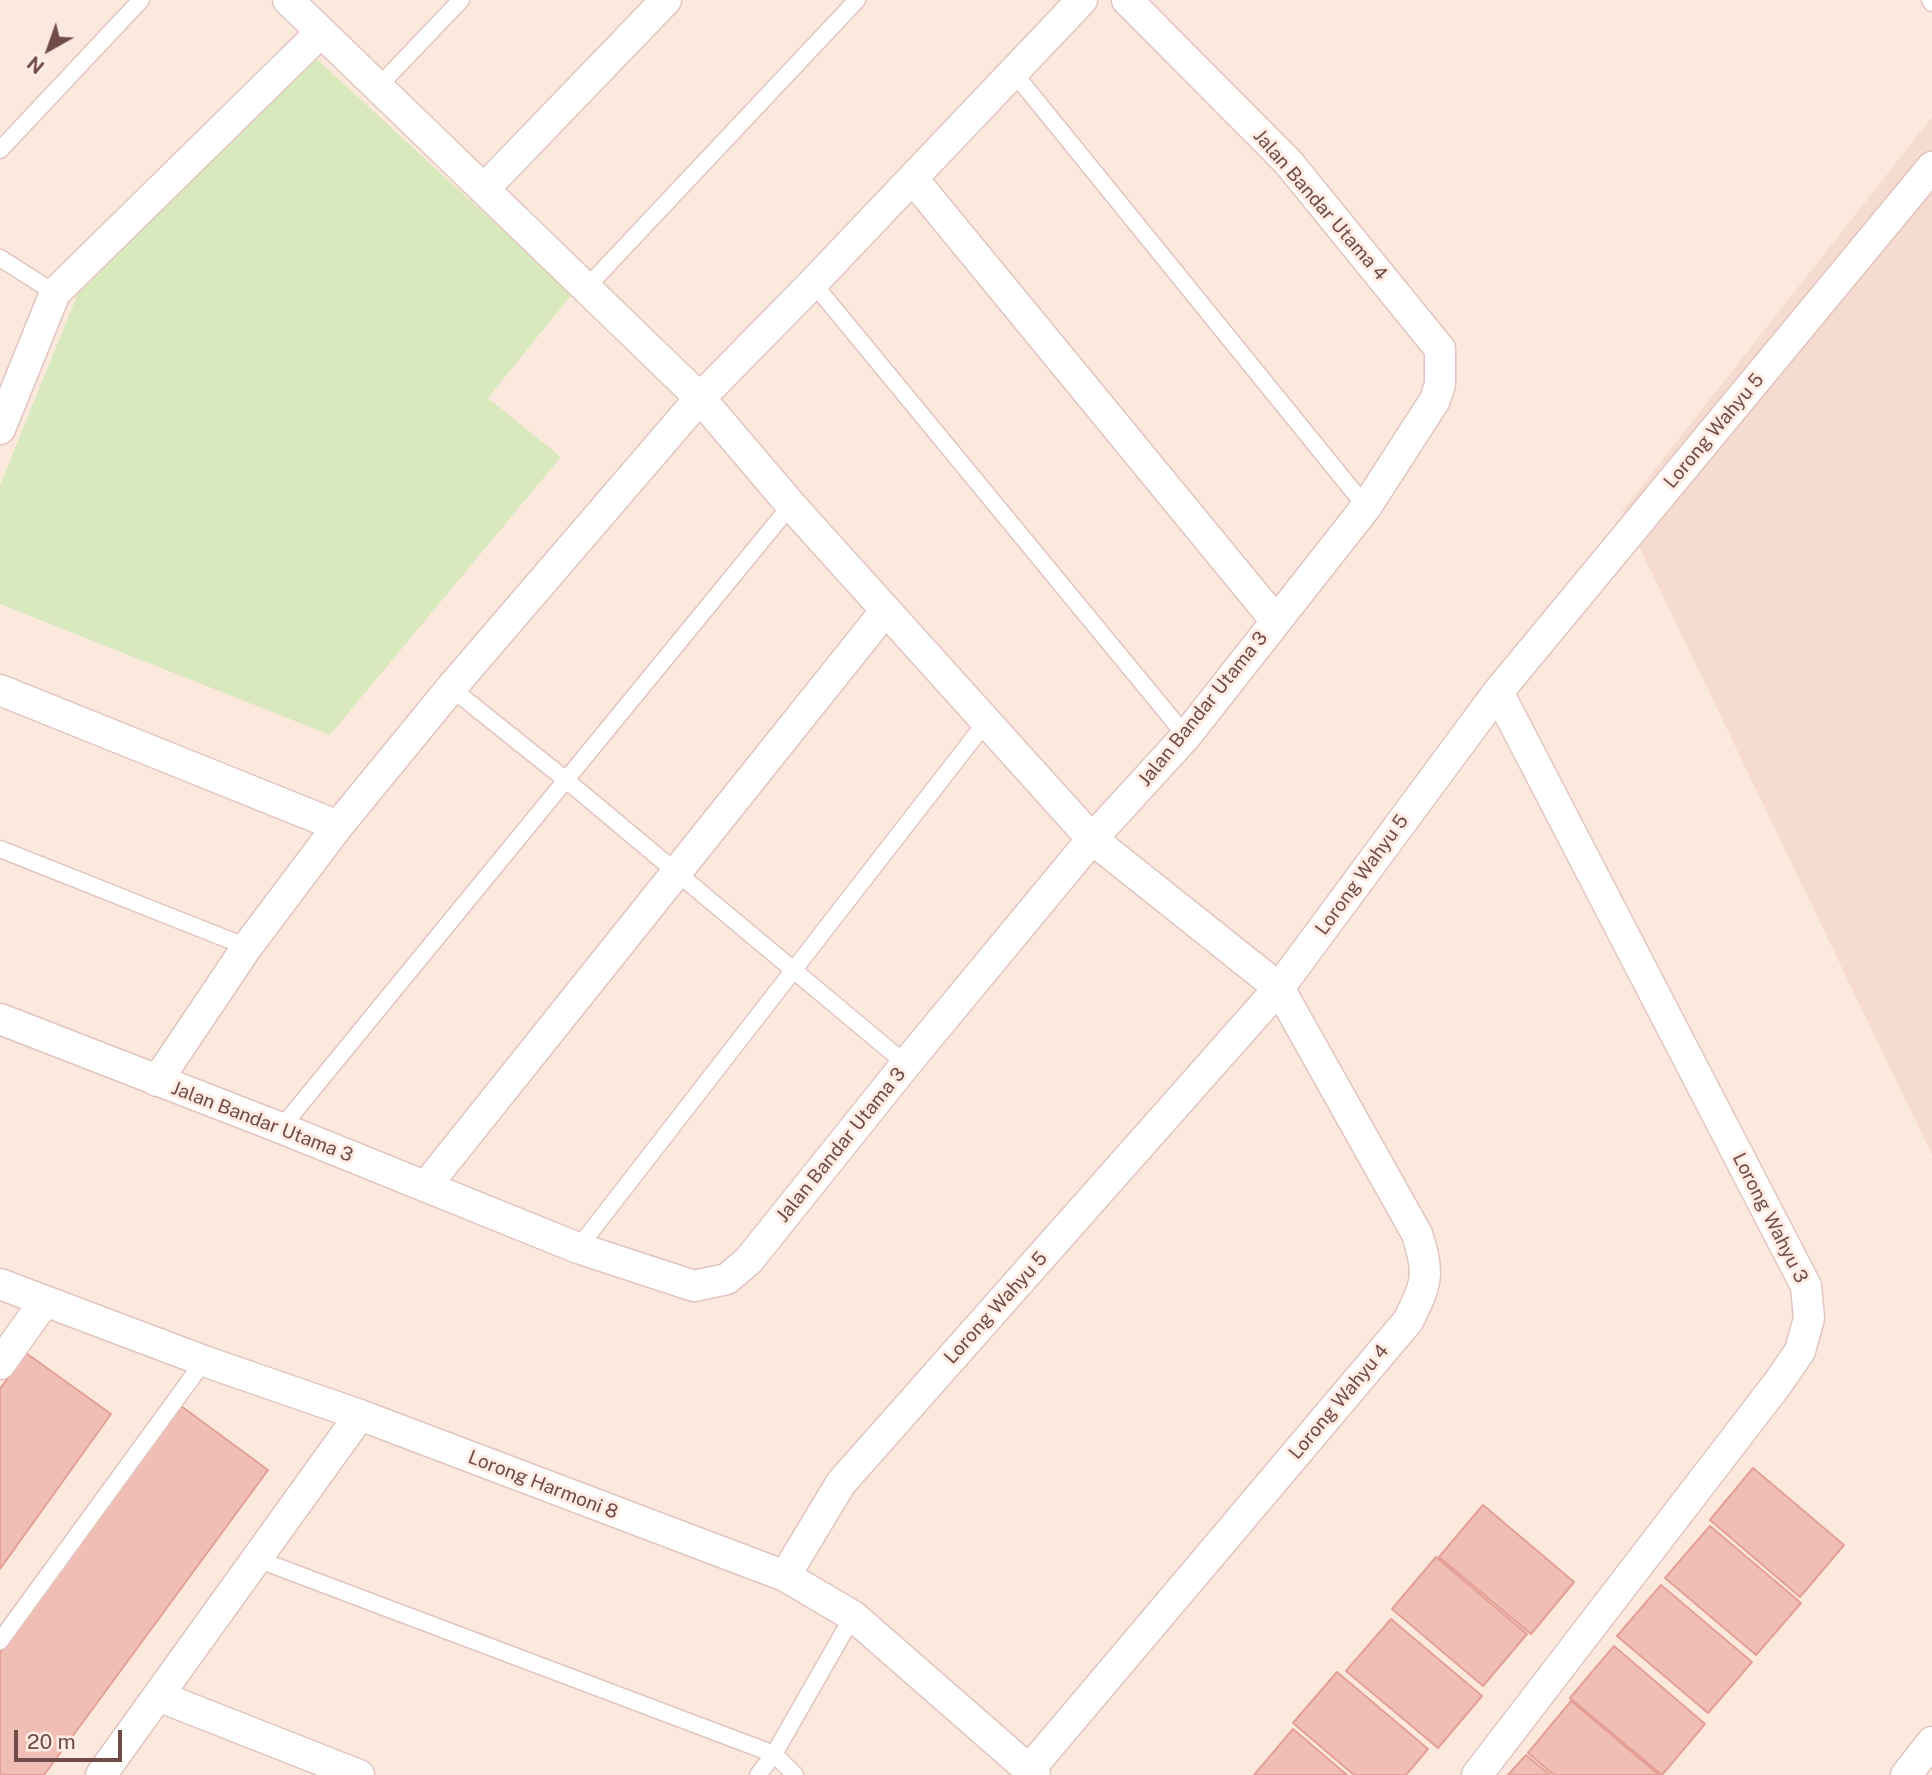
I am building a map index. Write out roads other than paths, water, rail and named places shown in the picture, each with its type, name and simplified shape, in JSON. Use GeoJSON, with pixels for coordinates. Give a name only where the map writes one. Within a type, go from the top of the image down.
{"type":"FeatureCollection","features":[{"type":"Feature","properties":{"kind":"street"},"geometry":{"type":"LineString","coordinates":[[288,0],[700,398],[791,505],[1092,839],[1279,989]]}},
{"type":"Feature","properties":{"kind":"street"},"geometry":{"type":"LineString","coordinates":[[484,189],[666,0]]}},
{"type":"Feature","properties":{"kind":"street"},"geometry":{"type":"LineString","coordinates":[[157,1081],[247,947],[338,826],[451,688],[700,398],[1082,0]]}},
{"type":"Feature","properties":{"kind":"street","name":"Jalan Bandar Utama 4"},"geometry":{"type":"LineString","coordinates":[[1127,0],[1288,162],[1440,349],[1440,384],[1435,400]]}},
{"type":"Feature","properties":{"kind":"street"},"geometry":{"type":"LineString","coordinates":[[0,429],[55,293],[321,32]]}},
{"type":"Feature","properties":{"kind":"street","name":"Lorong Wahyu 5"},"geometry":{"type":"LineString","coordinates":[[785,1576],[841,1483],[1279,989],[1498,692],[1932,167]]}},
{"type":"Feature","properties":{"kind":"street"},"geometry":{"type":"LineString","coordinates":[[912,179],[1276,621]]}},
{"type":"Feature","properties":{"kind":"street","name":"Jalan Bandar Utama 3"},"geometry":{"type":"LineString","coordinates":[[0,1019],[281,1128],[578,1248],[694,1286],[727,1279],[749,1260],[1092,839],[1186,736],[1366,507],[1435,400]]}},
{"type":"Feature","properties":{"kind":"street"},"geometry":{"type":"LineString","coordinates":[[426,1186],[886,610]]}},
{"type":"Feature","properties":{"kind":"street"},"geometry":{"type":"LineString","coordinates":[[0,690],[338,826]]}},
{"type":"Feature","properties":{"kind":"street","name":"Lorong Wahyu 3"},"geometry":{"type":"LineString","coordinates":[[1477,1775],[1778,1383],[1800,1351],[1809,1318],[1806,1286],[1498,692]]}},
{"type":"Feature","properties":{"kind":"street","name":"Lorong Wahyu 4"},"geometry":{"type":"LineString","coordinates":[[1032,1772],[1408,1321],[1423,1292],[1426,1260],[1417,1234],[1279,989]]}},
{"type":"Feature","properties":{"kind":"street","name":"Lorong Harmoni 8"},"geometry":{"type":"LineString","coordinates":[[0,1284],[204,1361],[360,1415],[785,1576],[853,1616],[1032,1772]]}},
{"type":"Feature","properties":{"kind":"street"},"geometry":{"type":"LineString","coordinates":[[0,1364],[44,1302]]}},
{"type":"Feature","properties":{"kind":"street"},"geometry":{"type":"LineString","coordinates":[[101,1775],[360,1415]]}},
{"type":"Feature","properties":{"kind":"street"},"geometry":{"type":"LineString","coordinates":[[158,1696],[359,1775]]}},
{"type":"Feature","properties":{"kind":"street"},"geometry":{"type":"LineString","coordinates":[[1906,1775],[1932,1742]]}},
{"type":"Feature","properties":{"kind":"lane"},"geometry":{"type":"LineString","coordinates":[[0,150],[141,0]]}},
{"type":"Feature","properties":{"kind":"lane"},"geometry":{"type":"LineString","coordinates":[[378,87],[461,0]]}},
{"type":"Feature","properties":{"kind":"lane"},"geometry":{"type":"LineString","coordinates":[[586,288],[857,0]]}},
{"type":"Feature","properties":{"kind":"lane"},"geometry":{"type":"LineString","coordinates":[[1014,73],[1366,507]]}},
{"type":"Feature","properties":{"kind":"lane"},"geometry":{"type":"LineString","coordinates":[[0,258],[55,293]]}},
{"type":"Feature","properties":{"kind":"lane"},"geometry":{"type":"LineString","coordinates":[[813,283],[1186,736]]}},
{"type":"Feature","properties":{"kind":"lane"},"geometry":{"type":"LineString","coordinates":[[281,1128],[791,505]]}},
{"type":"Feature","properties":{"kind":"lane"},"geometry":{"type":"LineString","coordinates":[[451,688],[566,780],[906,1064]]}},
{"type":"Feature","properties":{"kind":"lane"},"geometry":{"type":"LineString","coordinates":[[578,1248],[986,722]]}},
{"type":"Feature","properties":{"kind":"lane"},"geometry":{"type":"LineString","coordinates":[[0,849],[247,947]]}},
{"type":"Feature","properties":{"kind":"lane"},"geometry":{"type":"LineString","coordinates":[[0,1641],[204,1361]]}},
{"type":"Feature","properties":{"kind":"lane"},"geometry":{"type":"LineString","coordinates":[[257,1559],[774,1754],[795,1775]]}},
{"type":"Feature","properties":{"kind":"lane"},"geometry":{"type":"LineString","coordinates":[[758,1775],[774,1754],[853,1616]]}}]}
